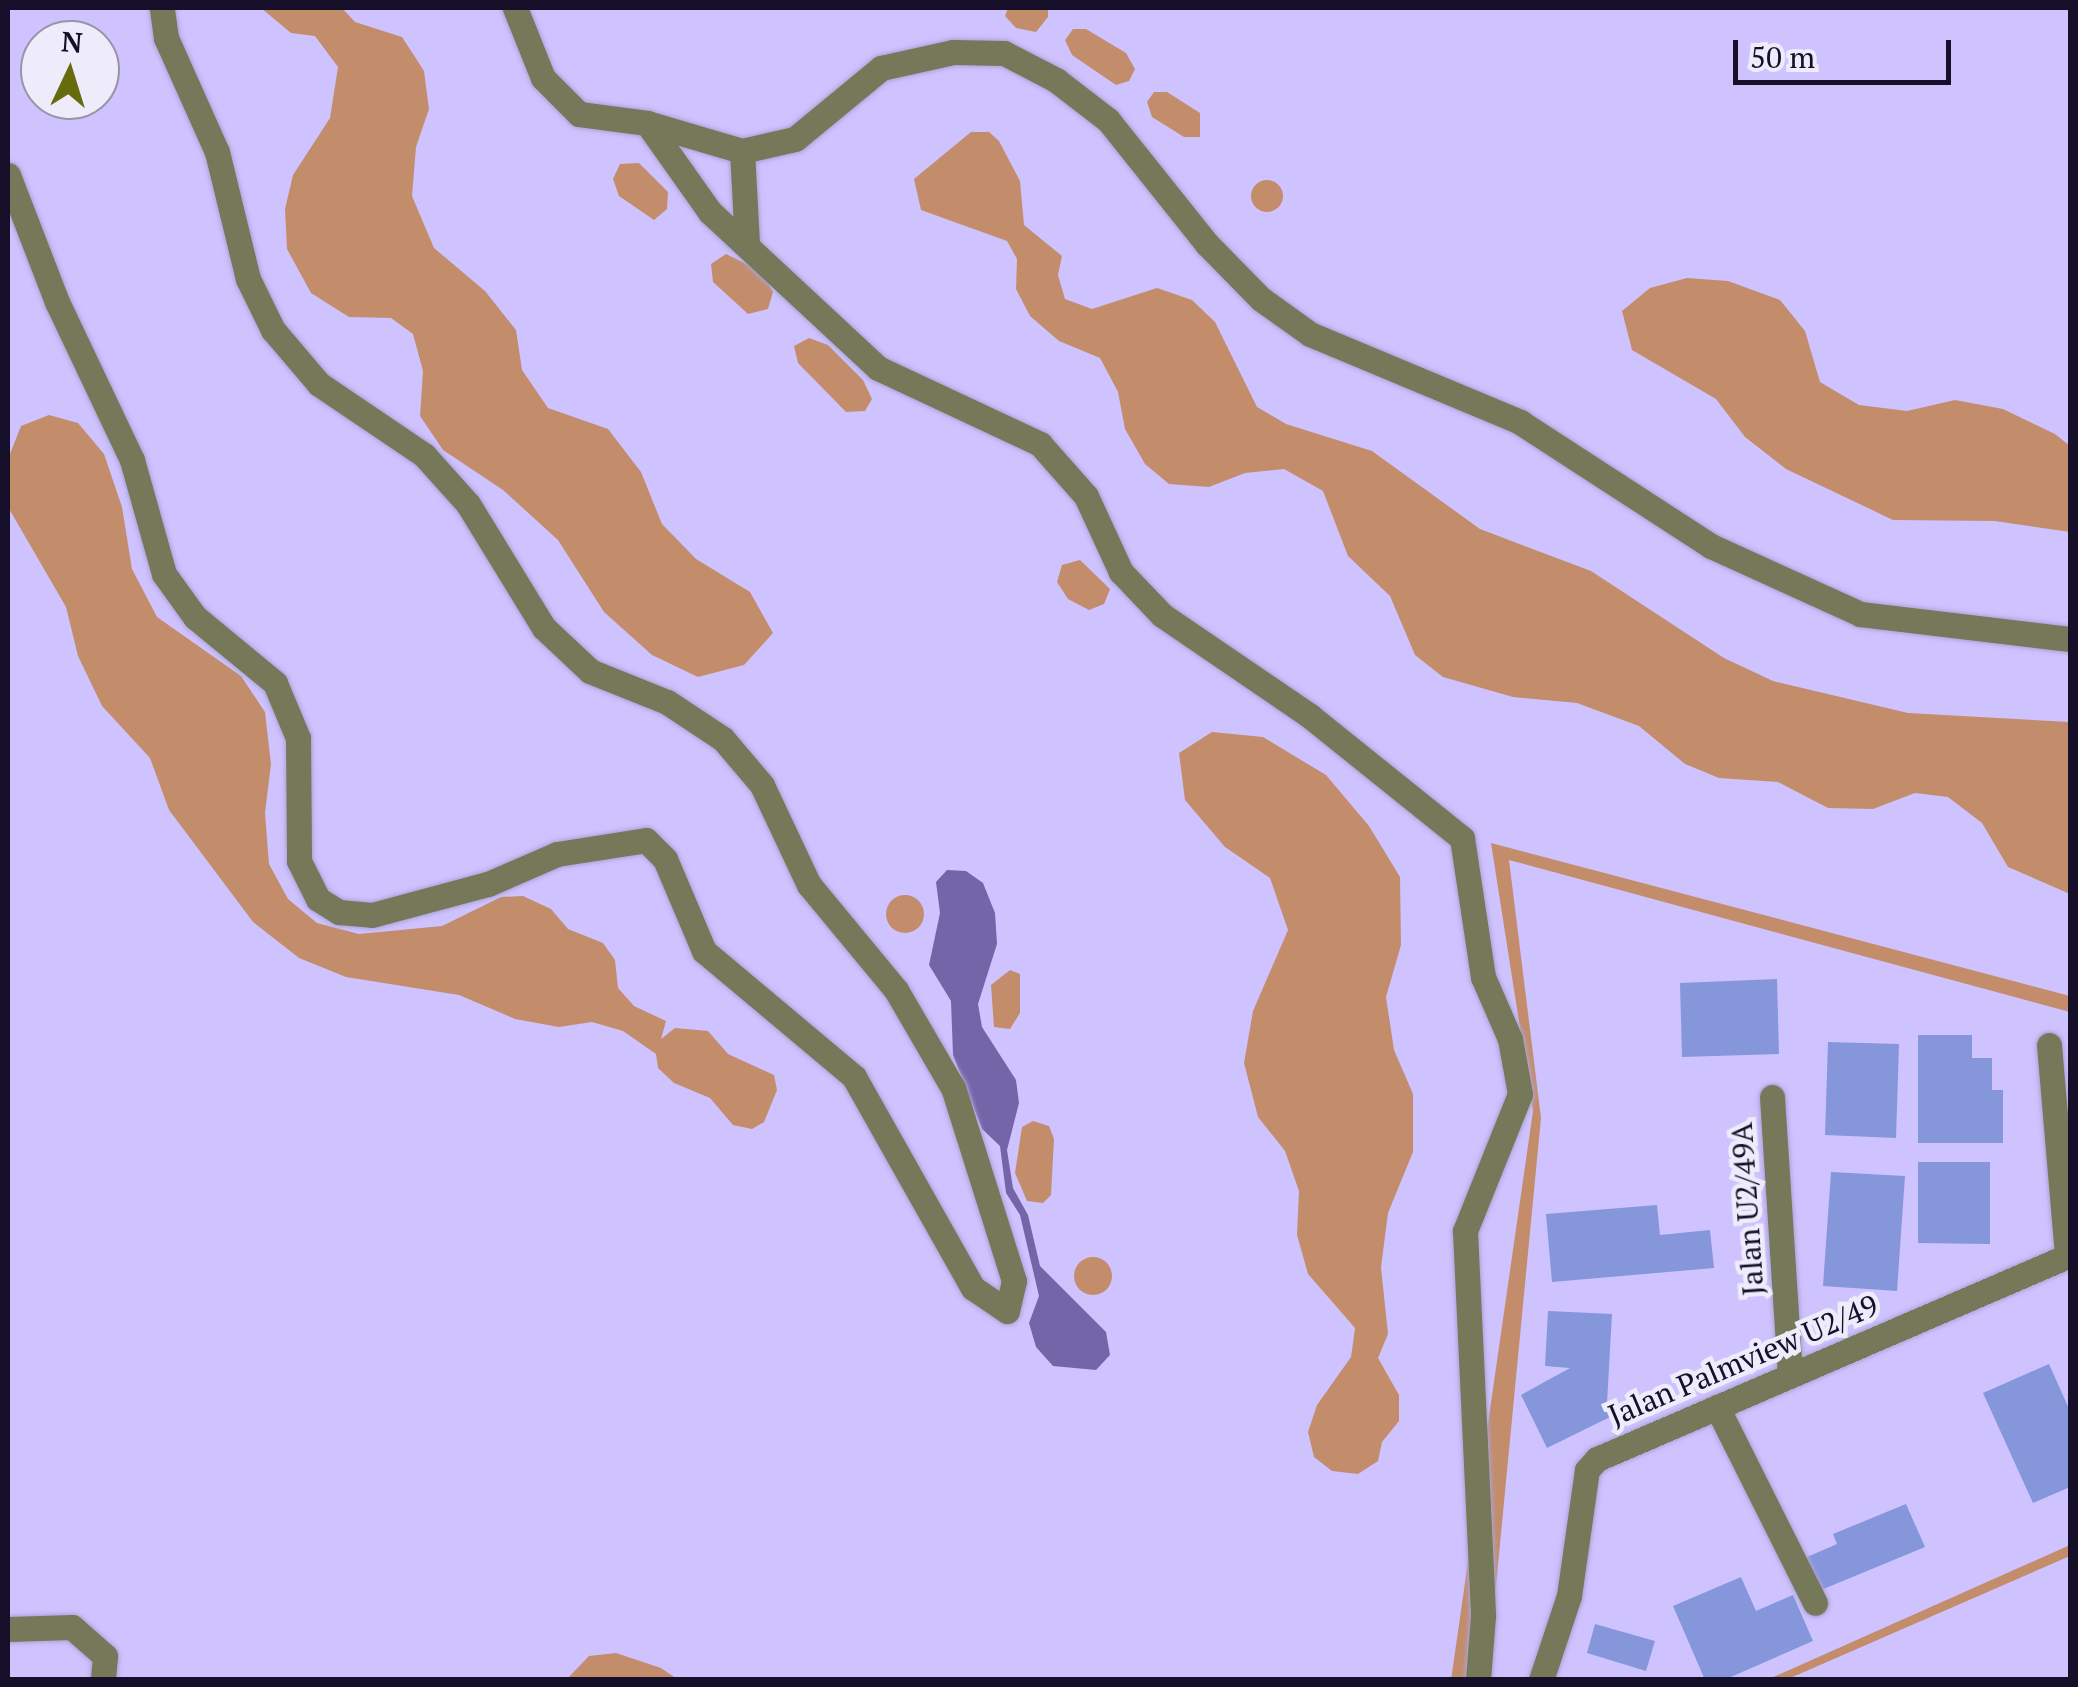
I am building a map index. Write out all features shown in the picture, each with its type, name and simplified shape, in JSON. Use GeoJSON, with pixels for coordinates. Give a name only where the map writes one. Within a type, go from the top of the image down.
{"type":"FeatureCollection","features":[{"type":"Feature","properties":{"kind":"street"},"geometry":{"type":"LineString","coordinates":[[8,175],[58,302],[132,460],[164,574],[195,617],[274,683],[298,738],[299,861],[318,899],[339,912],[372,914],[456,894],[557,854],[646,840],[665,859],[704,951],[729,978],[854,1077],[973,1288],[1007,1311],[1014,1281],[953,1088],[896,990],[808,885],[762,785],[723,739],[666,702],[590,671],[556,638],[468,504],[424,455],[319,384],[273,330],[248,280],[216,152],[166,38],[162,8]]}},
{"type":"Feature","properties":{"kind":"street"},"geometry":{"type":"LineString","coordinates":[[516,8],[542,78],[579,114],[647,123],[742,151],[795,139],[881,68],[953,52],[1004,53],[1056,80],[1108,120],[1207,244],[1261,298],[1310,334],[1520,422],[1710,546],[1860,614],[2070,639]]}},
{"type":"Feature","properties":{"kind":"street"},"geometry":{"type":"LineString","coordinates":[[647,123],[710,212],[747,242],[878,368],[1040,444],[1086,496],[1121,572],[1162,615],[1310,716],[1462,838],[1483,977],[1510,1038],[1520,1094],[1465,1231],[1483,1616],[1478,1680]]}},
{"type":"Feature","properties":{"kind":"street"},"geometry":{"type":"LineString","coordinates":[[742,151],[747,242]]}},
{"type":"Feature","properties":{"kind":"street"},"geometry":{"type":"LineString","coordinates":[[2049,1045],[2069,1255]]}},
{"type":"Feature","properties":{"kind":"street","name":"Jalan U2/49A"},"geometry":{"type":"LineString","coordinates":[[1772,1098],[1790,1376]]}},
{"type":"Feature","properties":{"kind":"street","name":"Jalan Palmview U2/49"},"geometry":{"type":"LineString","coordinates":[[1541,1680],[1569,1596],[1587,1470],[1597,1458],[2069,1255]]}},
{"type":"Feature","properties":{"kind":"street"},"geometry":{"type":"LineString","coordinates":[[1717,1406],[1816,1603]]}},
{"type":"Feature","properties":{"kind":"street"},"geometry":{"type":"LineString","coordinates":[[8,1628],[72,1627],[104,1656],[103,1680]]}},
{"type":"Feature","properties":{"kind":"shaded area"},"geometry":{"type":"Polygon","coordinates":[[[261,8],[342,8],[355,22],[402,37],[424,71],[429,109],[416,147],[412,196],[434,248],[485,291],[516,330],[522,370],[548,408],[608,429],[641,472],[662,524],[696,559],[750,592],[773,633],[744,665],[698,677],[652,655],[604,612],[558,540],[503,490],[443,450],[420,416],[423,371],[413,334],[391,318],[349,317],[311,293],[287,249],[285,209],[293,175],[330,118],[338,67],[315,36],[291,33],[261,8]]]}},
{"type":"Feature","properties":{"kind":"shaded area"},"geometry":{"type":"Polygon","coordinates":[[[1008,8],[1048,8],[1048,17],[1036,32],[1016,28],[1005,16],[1008,8]]]}},
{"type":"Feature","properties":{"kind":"shaded area"},"geometry":{"type":"Polygon","coordinates":[[[1073,29],[1086,29],[1126,53],[1135,69],[1129,81],[1116,85],[1072,55],[1065,40],[1073,29]]]}},
{"type":"Feature","properties":{"kind":"shaded area"},"geometry":{"type":"Polygon","coordinates":[[[1154,92],[1167,92],[1200,113],[1200,137],[1184,137],[1152,117],[1147,102],[1154,92]]]}},
{"type":"Feature","properties":{"kind":"shaded area"},"geometry":{"type":"Polygon","coordinates":[[[971,132],[989,132],[999,141],[1020,181],[1024,225],[1062,256],[1058,275],[1065,299],[1092,309],[1157,288],[1192,300],[1215,322],[1257,407],[1286,424],[1372,451],[1480,529],[1591,571],[1724,658],[1773,681],[1908,713],[2070,722],[2070,894],[2008,867],[1982,823],[1948,797],[1915,793],[1873,809],[1828,808],[1778,782],[1719,778],[1685,764],[1639,726],[1577,703],[1513,697],[1443,677],[1415,655],[1390,596],[1348,556],[1323,491],[1284,469],[1245,473],[1209,487],[1169,484],[1145,464],[1125,429],[1118,392],[1100,358],[1059,341],[1030,316],[1016,289],[1017,259],[1007,241],[921,210],[914,179],[971,132]]]}},
{"type":"Feature","properties":{"kind":"shaded area"},"geometry":{"type":"Polygon","coordinates":[[[639,163],[668,192],[667,209],[654,220],[619,196],[613,179],[620,164],[639,163]]]}},
{"type":"Feature","properties":{"kind":"shaded area"},"geometry":{"type":"Polygon","coordinates":[[[1267,180],[1278,185],[1283,196],[1278,207],[1267,212],[1256,207],[1251,196],[1256,185],[1267,180]]]}},
{"type":"Feature","properties":{"kind":"shaded area"},"geometry":{"type":"Polygon","coordinates":[[[726,254],[763,272],[773,292],[768,309],[748,314],[713,282],[711,264],[726,254]]]}},
{"type":"Feature","properties":{"kind":"shaded area"},"geometry":{"type":"Polygon","coordinates":[[[1687,278],[1728,281],[1780,300],[1805,331],[1820,382],[1859,405],[1907,411],[1955,400],[2003,409],[2055,434],[2070,446],[2070,532],[1995,521],[1893,520],[1786,469],[1745,437],[1716,399],[1632,350],[1622,311],[1650,288],[1687,278]]]}},
{"type":"Feature","properties":{"kind":"shaded area"},"geometry":{"type":"Polygon","coordinates":[[[809,338],[828,345],[863,380],[872,399],[865,411],[846,412],[798,363],[794,346],[809,338]]]}},
{"type":"Feature","properties":{"kind":"shaded area"},"geometry":{"type":"Polygon","coordinates":[[[49,415],[78,423],[104,454],[122,507],[132,569],[157,617],[241,676],[265,712],[271,764],[265,813],[269,864],[288,899],[317,923],[359,934],[442,926],[501,897],[523,896],[551,909],[568,929],[603,943],[615,960],[618,988],[634,1006],[666,1021],[661,1039],[675,1028],[708,1031],[728,1054],[774,1075],[777,1090],[764,1122],[752,1129],[733,1125],[710,1098],[674,1083],[658,1068],[656,1054],[623,1031],[592,1022],[559,1027],[515,1019],[459,995],[346,977],[299,958],[253,922],[169,810],[150,758],[102,706],[78,656],[66,607],[8,507],[8,459],[21,426],[49,415]]]}},
{"type":"Feature","properties":{"kind":"shaded area"},"geometry":{"type":"Polygon","coordinates":[[[1080,560],[1110,589],[1104,604],[1089,610],[1068,599],[1057,582],[1062,565],[1080,560]]]}},
{"type":"Feature","properties":{"kind":"shaded area"},"geometry":{"type":"Polygon","coordinates":[[[1212,732],[1263,737],[1326,775],[1369,826],[1400,877],[1401,945],[1386,997],[1394,1050],[1413,1094],[1413,1152],[1388,1213],[1381,1267],[1388,1334],[1378,1358],[1399,1395],[1399,1421],[1382,1442],[1378,1461],[1358,1474],[1332,1471],[1314,1457],[1308,1432],[1317,1405],[1351,1357],[1355,1328],[1308,1274],[1297,1235],[1299,1191],[1285,1151],[1258,1117],[1244,1063],[1253,1011],[1288,930],[1270,878],[1225,847],[1185,800],[1179,753],[1212,732]]]}},
{"type":"Feature","properties":{"kind":"shaded area"},"geometry":{"type":"Polygon","coordinates":[[[1491,843],[2070,996],[2070,1012],[1509,860],[1541,1118],[1487,1679],[1451,1680],[1533,1111],[1491,843]]]}},
{"type":"Feature","properties":{"kind":"shaded area"},"geometry":{"type":"Polygon","coordinates":[[[947,870],[966,871],[983,883],[995,913],[997,944],[978,1004],[982,1027],[1016,1080],[1019,1103],[1007,1150],[1013,1188],[1028,1215],[1040,1266],[1106,1332],[1110,1355],[1096,1370],[1053,1366],[1036,1347],[1029,1323],[1039,1296],[1020,1215],[1006,1193],[1000,1146],[982,1129],[953,1055],[951,1001],[929,965],[940,913],[936,882],[947,870]]]}},
{"type":"Feature","properties":{"kind":"shaded area"},"geometry":{"type":"Polygon","coordinates":[[[905,895],[919,900],[924,914],[919,928],[905,933],[891,928],[886,914],[891,900],[905,895]]]}},
{"type":"Feature","properties":{"kind":"shaded area"},"geometry":{"type":"Polygon","coordinates":[[[1010,970],[1020,974],[1020,1013],[1010,1029],[994,1027],[991,985],[1010,970]]]}},
{"type":"Feature","properties":{"kind":"shaded area"},"geometry":{"type":"Polygon","coordinates":[[[1033,1121],[1049,1126],[1054,1139],[1051,1195],[1043,1203],[1027,1201],[1015,1173],[1022,1127],[1033,1121]]]}},
{"type":"Feature","properties":{"kind":"shaded area"},"geometry":{"type":"Polygon","coordinates":[[[1093,1257],[1106,1263],[1112,1276],[1106,1289],[1093,1295],[1080,1289],[1074,1276],[1080,1263],[1093,1257]]]}},
{"type":"Feature","properties":{"kind":"shaded area"},"geometry":{"type":"Polygon","coordinates":[[[2070,1545],[2070,1556],[1788,1679],[1769,1679],[2070,1545]]]}},
{"type":"Feature","properties":{"kind":"shaded area"},"geometry":{"type":"Polygon","coordinates":[[[616,1653],[661,1668],[677,1679],[567,1679],[589,1656],[616,1653]]]}},
{"type":"Feature","properties":{"kind":"building"},"geometry":{"type":"Polygon","coordinates":[[[1777,979],[1779,1054],[1682,1057],[1680,983],[1777,979]]]}},
{"type":"Feature","properties":{"kind":"building"},"geometry":{"type":"Polygon","coordinates":[[[1918,1035],[1972,1035],[1972,1058],[1992,1058],[1992,1090],[2003,1090],[2003,1143],[1918,1143],[1918,1035]]]}},
{"type":"Feature","properties":{"kind":"building"},"geometry":{"type":"Polygon","coordinates":[[[1828,1042],[1899,1044],[1896,1138],[1825,1135],[1828,1042]]]}},
{"type":"Feature","properties":{"kind":"building"},"geometry":{"type":"Polygon","coordinates":[[[1918,1162],[1990,1162],[1990,1244],[1918,1243],[1918,1162]]]}},
{"type":"Feature","properties":{"kind":"building"},"geometry":{"type":"Polygon","coordinates":[[[1831,1172],[1905,1176],[1897,1291],[1823,1286],[1831,1172]]]}},
{"type":"Feature","properties":{"kind":"building"},"geometry":{"type":"Polygon","coordinates":[[[1657,1205],[1660,1235],[1710,1230],[1714,1268],[1552,1282],[1546,1214],[1657,1205]]]}},
{"type":"Feature","properties":{"kind":"building"},"geometry":{"type":"Polygon","coordinates":[[[1548,1311],[1612,1314],[1607,1403],[1612,1416],[1547,1448],[1521,1395],[1570,1368],[1545,1366],[1548,1311]]]}},
{"type":"Feature","properties":{"kind":"building"},"geometry":{"type":"Polygon","coordinates":[[[2049,1364],[2070,1411],[2070,1487],[2033,1503],[1983,1393],[2049,1364]]]}},
{"type":"Feature","properties":{"kind":"building"},"geometry":{"type":"Polygon","coordinates":[[[1906,1504],[1925,1547],[1821,1590],[1807,1557],[1837,1544],[1833,1534],[1906,1504]]]}},
{"type":"Feature","properties":{"kind":"building"},"geometry":{"type":"Polygon","coordinates":[[[1741,1577],[1756,1611],[1793,1595],[1813,1641],[1724,1680],[1705,1680],[1673,1606],[1741,1577]]]}},
{"type":"Feature","properties":{"kind":"building"},"geometry":{"type":"Polygon","coordinates":[[[1595,1624],[1655,1641],[1646,1671],[1587,1653],[1595,1624]]]}}]}
